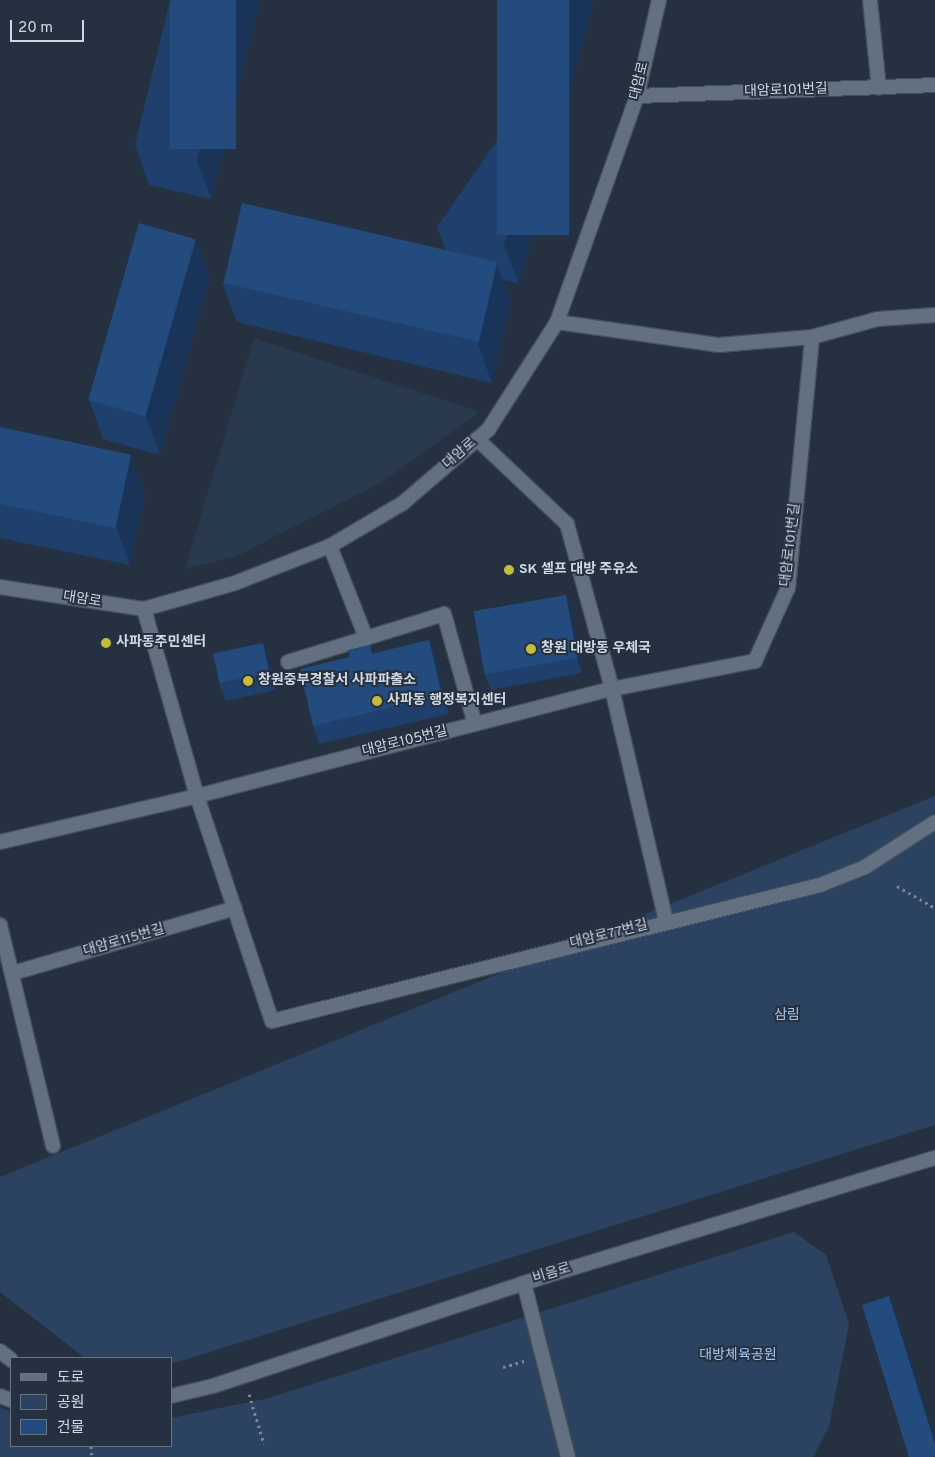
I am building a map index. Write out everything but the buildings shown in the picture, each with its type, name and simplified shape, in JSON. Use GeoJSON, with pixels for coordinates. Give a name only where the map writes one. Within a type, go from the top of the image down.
{"type":"FeatureCollection","features":[{"type":"Feature","properties":{"kind":"street","name":"대암로"},"geometry":{"type":"LineString","coordinates":[[0,587],[144,609],[235,583],[330,546],[403,503],[488,430],[557,322],[636,96],[659,0]]}},
{"type":"Feature","properties":{"kind":"street"},"geometry":{"type":"LineString","coordinates":[[870,0],[879,88]]}},
{"type":"Feature","properties":{"kind":"street","name":"대암로101번길"},"geometry":{"type":"LineString","coordinates":[[636,96],[935,85]]}},
{"type":"Feature","properties":{"kind":"street"},"geometry":{"type":"LineString","coordinates":[[557,322],[719,345],[812,337],[878,319],[935,315]]}},
{"type":"Feature","properties":{"kind":"street","name":"대암로101번길"},"geometry":{"type":"LineString","coordinates":[[612,689],[755,661],[788,588],[812,337]]}},
{"type":"Feature","properties":{"kind":"street"},"geometry":{"type":"LineString","coordinates":[[477,439],[567,524],[612,689],[666,921]]}},
{"type":"Feature","properties":{"kind":"street"},"geometry":{"type":"LineString","coordinates":[[330,546],[366,638]]}},
{"type":"Feature","properties":{"kind":"street"},"geometry":{"type":"LineString","coordinates":[[144,609],[197,796],[235,908]]}},
{"type":"Feature","properties":{"kind":"street"},"geometry":{"type":"LineString","coordinates":[[288,662],[444,614],[475,724]]}},
{"type":"Feature","properties":{"kind":"street","name":"대암로105번길"},"geometry":{"type":"LineString","coordinates":[[197,796],[612,689]]}},
{"type":"Feature","properties":{"kind":"street"},"geometry":{"type":"LineString","coordinates":[[0,842],[197,796]]}},
{"type":"Feature","properties":{"kind":"street","name":"대암로77번길"},"geometry":{"type":"LineString","coordinates":[[235,908],[272,1021],[666,921],[820,885],[865,867],[935,822]]}},
{"type":"Feature","properties":{"kind":"street","name":"대암로115번길"},"geometry":{"type":"LineString","coordinates":[[13,973],[235,908]]}},
{"type":"Feature","properties":{"kind":"street"},"geometry":{"type":"LineString","coordinates":[[0,925],[53,1146]]}},
{"type":"Feature","properties":{"kind":"street","name":"비음로"},"geometry":{"type":"LineString","coordinates":[[172,1396],[244,1376],[524,1283],[935,1158]]}},
{"type":"Feature","properties":{"kind":"street"},"geometry":{"type":"LineString","coordinates":[[524,1283],[568,1457]]}},
{"type":"Feature","properties":{"kind":"street"},"geometry":{"type":"LineString","coordinates":[[0,1351],[10,1359]]}},
{"type":"Feature","properties":{"kind":"path"},"geometry":{"type":"LineString","coordinates":[[897,886],[935,908]]}},
{"type":"Feature","properties":{"kind":"path"},"geometry":{"type":"LineString","coordinates":[[244,1376],[264,1444]]}},
{"type":"Feature","properties":{"kind":"shaded area"},"geometry":{"type":"Polygon","coordinates":[[[254,338],[480,412],[382,482],[237,556],[185,569],[254,338]]]}},
{"type":"Feature","properties":{"kind":"green space","name":"삼림"},"geometry":{"type":"Polygon","coordinates":[[[935,796],[935,1125],[172,1364],[172,1357],[84,1357],[0,1292],[0,1177],[935,796]]]}},
{"type":"Feature","properties":{"kind":"green space","name":"대방체육공원"},"geometry":{"type":"Polygon","coordinates":[[[794,1232],[826,1255],[849,1324],[829,1427],[813,1457],[0,1457],[0,1407],[10,1412],[10,1447],[172,1447],[172,1418],[265,1399],[794,1232]]]}},
{"type":"Feature","properties":{"kind":"place","name":"SK 셀프 대방 주유소"},"geometry":{"type":"Point","coordinates":[509,570]}},
{"type":"Feature","properties":{"kind":"place","name":"사파동주민센터"},"geometry":{"type":"Point","coordinates":[106,643]}},
{"type":"Feature","properties":{"kind":"place","name":"창원 대방동 우체국"},"geometry":{"type":"Point","coordinates":[531,649]}},
{"type":"Feature","properties":{"kind":"place","name":"창원중부경찰서 사파파출소"},"geometry":{"type":"Point","coordinates":[248,681]}},
{"type":"Feature","properties":{"kind":"place","name":"사파동 행정복지센터"},"geometry":{"type":"Point","coordinates":[377,701]}}]}
